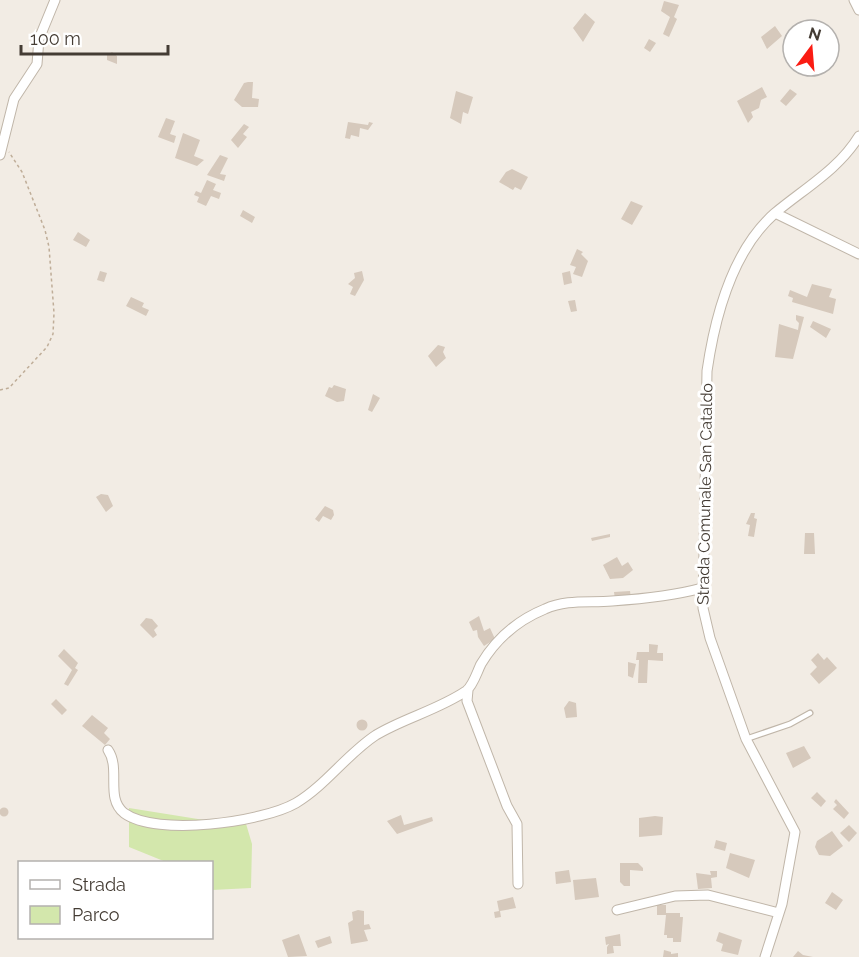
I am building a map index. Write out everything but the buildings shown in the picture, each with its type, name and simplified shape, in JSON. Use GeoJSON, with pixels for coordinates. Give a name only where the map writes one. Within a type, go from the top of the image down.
{"type":"FeatureCollection","features":[{"type":"Feature","properties":{"kind":"street"},"geometry":{"type":"LineString","coordinates":[[2,152],[14,99],[37,64],[39,39],[55,0]]}},
{"type":"Feature","properties":{"kind":"street"},"geometry":{"type":"LineString","coordinates":[[854,0],[859,10]]}},
{"type":"Feature","properties":{"kind":"street","name":"Strada Comunale San Cataldo"},"geometry":{"type":"LineString","coordinates":[[765,957],[779,913],[795,832],[746,739],[710,638],[702,588],[707,371],[711,345],[734,272],[756,232],[775,213],[846,157],[859,136]]}},
{"type":"Feature","properties":{"kind":"street"},"geometry":{"type":"LineString","coordinates":[[775,213],[859,254]]}},
{"type":"Feature","properties":{"kind":"street"},"geometry":{"type":"LineString","coordinates":[[518,884],[516,824],[467,701],[468,690],[482,662],[508,629],[546,608],[582,600],[610,601],[702,588]]}},
{"type":"Feature","properties":{"kind":"street"},"geometry":{"type":"LineString","coordinates":[[108,750],[114,759],[114,801],[125,813],[147,821],[183,825],[225,823],[271,814],[297,802],[376,736],[468,690]]}},
{"type":"Feature","properties":{"kind":"street"},"geometry":{"type":"LineString","coordinates":[[617,910],[675,896],[708,895],[779,913]]}},
{"type":"Feature","properties":{"kind":"lane"},"geometry":{"type":"LineString","coordinates":[[746,739],[790,724],[810,713]]}},
{"type":"Feature","properties":{"kind":"path"},"geometry":{"type":"LineString","coordinates":[[0,390],[9,388],[47,347],[53,334],[54,313],[49,247],[45,231],[13,153],[2,152]]}},
{"type":"Feature","properties":{"kind":"green space"},"geometry":{"type":"Polygon","coordinates":[[[129,808],[204,820],[244,817],[252,844],[251,888],[213,890],[213,861],[164,861],[129,847],[129,808]]]}}]}
